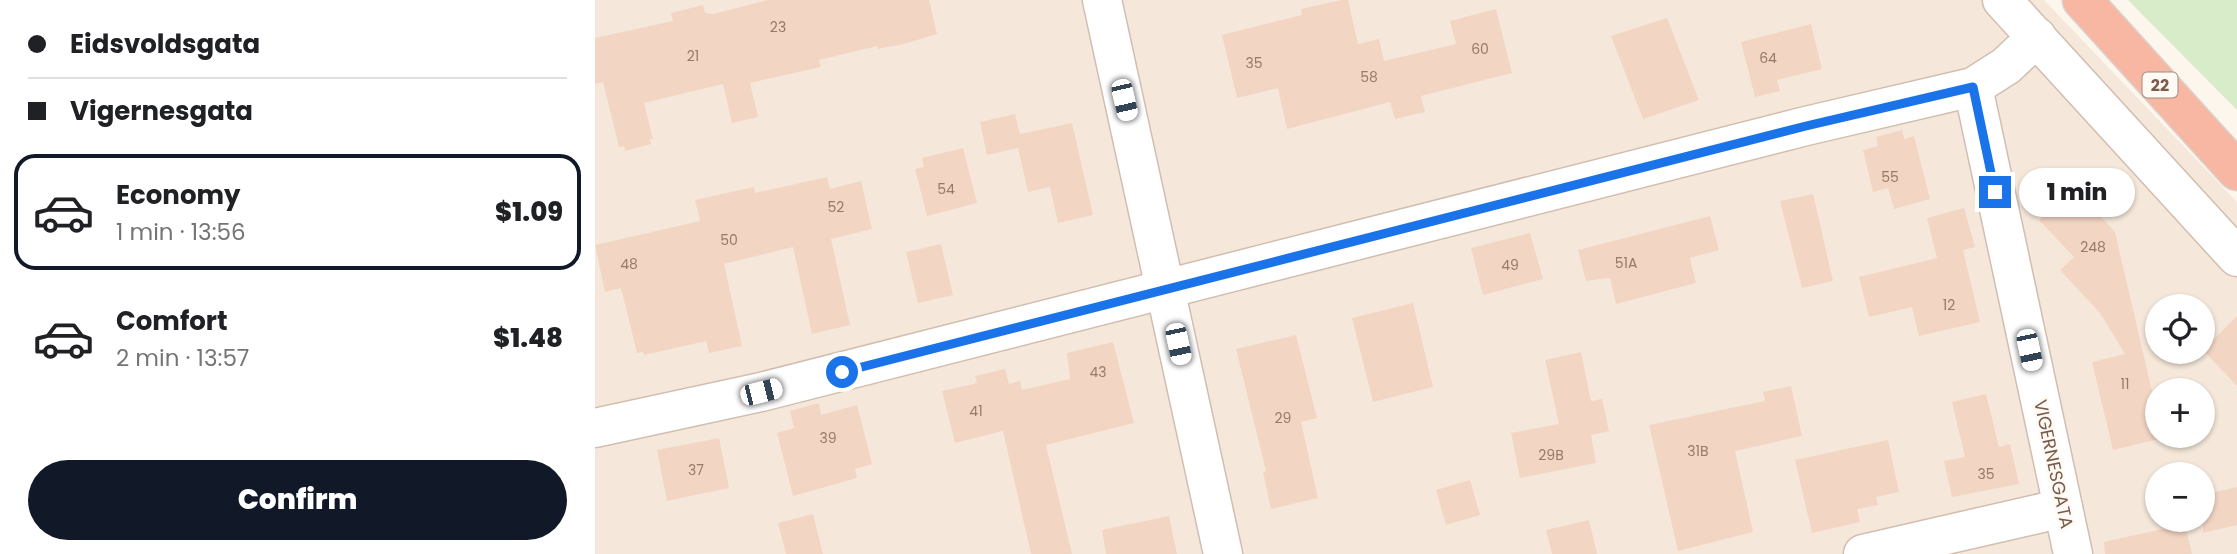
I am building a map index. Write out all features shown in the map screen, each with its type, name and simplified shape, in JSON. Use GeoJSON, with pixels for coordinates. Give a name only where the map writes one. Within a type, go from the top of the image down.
{"type":"FeatureCollection","features":[{"type":"Feature","properties":{"kind":"highway","name":"22"},"geometry":{"type":"LineString","coordinates":[[2082,0],[2237,171]]}},
{"type":"Feature","properties":{"kind":"street"},"geometry":{"type":"LineString","coordinates":[[1102,0],[1223,554]]}},
{"type":"Feature","properties":{"kind":"street"},"geometry":{"type":"LineString","coordinates":[[2002,0],[2237,257]]}},
{"type":"Feature","properties":{"kind":"street"},"geometry":{"type":"LineString","coordinates":[[595,428],[761,392],[1167,291],[1806,126],[1973,87],[2006,66],[2037,37]]}},
{"type":"Feature","properties":{"kind":"street","name":"VIGERNESGATA"},"geometry":{"type":"LineString","coordinates":[[1973,87],[2073,554]]}},
{"type":"Feature","properties":{"kind":"street"},"geometry":{"type":"LineString","coordinates":[[1863,554],[2063,508]]}},
{"type":"Feature","properties":{"kind":"shaded area"},"geometry":{"type":"Polygon","coordinates":[[[595,0],[2044,0],[2237,202],[2237,554],[595,554],[595,0]]]}},
{"type":"Feature","properties":{"kind":"green space"},"geometry":{"type":"Polygon","coordinates":[[[2128,0],[2237,0],[2237,110],[2128,0]]]}},
{"type":"Feature","properties":{"kind":"building"},"geometry":{"type":"Polygon","coordinates":[[[768,0],[929,0],[937,34],[904,44],[878,49],[878,46],[819,60],[821,67],[750,83],[758,117],[732,123],[723,84],[644,103],[653,139],[650,139],[651,144],[625,151],[624,146],[619,147],[603,82],[595,84],[595,38],[673,21],[671,13],[703,5],[705,13],[713,14],[768,0]]]}},
{"type":"Feature","properties":{"kind":"building"},"geometry":{"type":"Polygon","coordinates":[[[1348,0],[1358,44],[1379,39],[1384,61],[1456,44],[1450,21],[1496,9],[1512,73],[1421,96],[1425,112],[1395,119],[1390,102],[1287,129],[1278,88],[1237,98],[1222,35],[1302,15],[1301,9],[1348,0]]]}},
{"type":"Feature","properties":{"kind":"building"},"geometry":{"type":"Polygon","coordinates":[[[1667,18],[1699,100],[1643,119],[1611,36],[1667,18]]]}},
{"type":"Feature","properties":{"kind":"building"},"geometry":{"type":"Polygon","coordinates":[[[1811,24],[1822,69],[1777,80],[1780,91],[1755,97],[1741,42],[1811,24]]]}},
{"type":"Feature","properties":{"kind":"building"},"geometry":{"type":"Polygon","coordinates":[[[1015,114],[1020,134],[1072,123],[1093,215],[1058,223],[1050,187],[1028,192],[1018,148],[987,155],[980,122],[1015,114]]]}},
{"type":"Feature","properties":{"kind":"building"},"geometry":{"type":"Polygon","coordinates":[[[1902,130],[1904,139],[1914,136],[1930,199],[1894,209],[1888,188],[1873,192],[1863,150],[1878,146],[1876,137],[1902,130]]]}},
{"type":"Feature","properties":{"kind":"building"},"geometry":{"type":"Polygon","coordinates":[[[963,148],[977,203],[927,216],[915,169],[924,167],[922,158],[963,148]]]}},
{"type":"Feature","properties":{"kind":"building"},"geometry":{"type":"Polygon","coordinates":[[[827,177],[830,189],[861,181],[872,229],[831,239],[850,325],[812,334],[793,247],[724,264],[742,346],[709,353],[706,341],[644,355],[643,352],[637,353],[621,288],[605,292],[595,245],[700,221],[695,200],[754,187],[755,193],[827,177]]]}},
{"type":"Feature","properties":{"kind":"building"},"geometry":{"type":"Polygon","coordinates":[[[2073,187],[2115,232],[2149,378],[2145,378],[2145,442],[2113,450],[2092,362],[2125,354],[2100,313],[2060,270],[2074,257],[2039,220],[2073,187]]]}},
{"type":"Feature","properties":{"kind":"building"},"geometry":{"type":"Polygon","coordinates":[[[1813,194],[1833,281],[1802,288],[1780,201],[1813,194]]]}},
{"type":"Feature","properties":{"kind":"building"},"geometry":{"type":"Polygon","coordinates":[[[1964,208],[1975,247],[1963,250],[1980,322],[1919,336],[1912,307],[1869,317],[1859,277],[1937,258],[1927,218],[1964,208]]]}},
{"type":"Feature","properties":{"kind":"building"},"geometry":{"type":"Polygon","coordinates":[[[1710,216],[1719,250],[1690,258],[1696,283],[1616,304],[1610,278],[1586,281],[1578,250],[1710,216]]]}},
{"type":"Feature","properties":{"kind":"building"},"geometry":{"type":"Polygon","coordinates":[[[1530,233],[1543,279],[1483,295],[1471,248],[1530,233]]]}},
{"type":"Feature","properties":{"kind":"building"},"geometry":{"type":"Polygon","coordinates":[[[941,244],[953,295],[918,303],[906,252],[941,244]]]}},
{"type":"Feature","properties":{"kind":"building"},"geometry":{"type":"Polygon","coordinates":[[[1413,303],[1433,387],[1373,402],[1352,318],[1413,303]]]}},
{"type":"Feature","properties":{"kind":"building"},"geometry":{"type":"Polygon","coordinates":[[[2237,316],[2237,386],[2215,363],[2215,338],[2237,316]]]}},
{"type":"Feature","properties":{"kind":"building"},"geometry":{"type":"Polygon","coordinates":[[[1296,335],[1317,418],[1301,422],[1318,498],[1271,509],[1263,472],[1266,471],[1236,349],[1296,335]]]}},
{"type":"Feature","properties":{"kind":"building"},"geometry":{"type":"Polygon","coordinates":[[[1113,342],[1134,423],[1046,445],[1072,554],[1031,554],[1003,431],[955,443],[942,391],[977,383],[975,376],[1005,369],[1009,384],[1020,381],[1022,390],[1070,379],[1067,353],[1113,342]]]}},
{"type":"Feature","properties":{"kind":"building"},"geometry":{"type":"Polygon","coordinates":[[[1581,352],[1591,401],[1602,399],[1609,431],[1591,435],[1596,463],[1520,478],[1511,433],[1559,424],[1545,360],[1581,352]]]}},
{"type":"Feature","properties":{"kind":"building"},"geometry":{"type":"Polygon","coordinates":[[[1791,386],[1802,436],[1735,451],[1753,532],[1678,551],[1649,425],[1765,401],[1763,392],[1791,386]]]}},
{"type":"Feature","properties":{"kind":"building"},"geometry":{"type":"Polygon","coordinates":[[[1986,394],[1999,447],[2010,444],[2019,484],[1952,497],[1944,461],[1965,457],[1952,402],[1986,394]]]}},
{"type":"Feature","properties":{"kind":"building"},"geometry":{"type":"Polygon","coordinates":[[[819,403],[821,415],[857,405],[872,464],[855,469],[857,478],[793,496],[777,433],[794,428],[790,411],[819,403]]]}},
{"type":"Feature","properties":{"kind":"building"},"geometry":{"type":"Polygon","coordinates":[[[719,438],[729,488],[667,501],[657,450],[719,438]]]}},
{"type":"Feature","properties":{"kind":"building"},"geometry":{"type":"Polygon","coordinates":[[[1888,440],[1899,492],[1876,497],[1878,505],[1857,509],[1860,522],[1812,533],[1795,460],[1888,440]]]}},
{"type":"Feature","properties":{"kind":"building"},"geometry":{"type":"Polygon","coordinates":[[[1470,480],[1480,515],[1446,525],[1436,490],[1470,480]]]}},
{"type":"Feature","properties":{"kind":"building"},"geometry":{"type":"Polygon","coordinates":[[[2237,487],[2237,525],[2215,530],[2215,492],[2237,487]]]}},
{"type":"Feature","properties":{"kind":"building"},"geometry":{"type":"Polygon","coordinates":[[[813,514],[823,554],[786,554],[778,523],[813,514]]]}},
{"type":"Feature","properties":{"kind":"building"},"geometry":{"type":"Polygon","coordinates":[[[1169,516],[1177,554],[1106,554],[1102,530],[1169,516]]]}},
{"type":"Feature","properties":{"kind":"building"},"geometry":{"type":"Polygon","coordinates":[[[1589,520],[1597,554],[1552,554],[1546,530],[1589,520]]]}},
{"type":"Feature","properties":{"kind":"building"},"geometry":{"type":"Polygon","coordinates":[[[2149,532],[2187,532],[2192,554],[2105,554],[2104,542],[2149,532]]]}},
{"type":"Feature","properties":{"kind":"route"},"geometry":{"type":"LineString","coordinates":[[842,372],[1806,126],[1973,87],[1995,192]]}}]}
